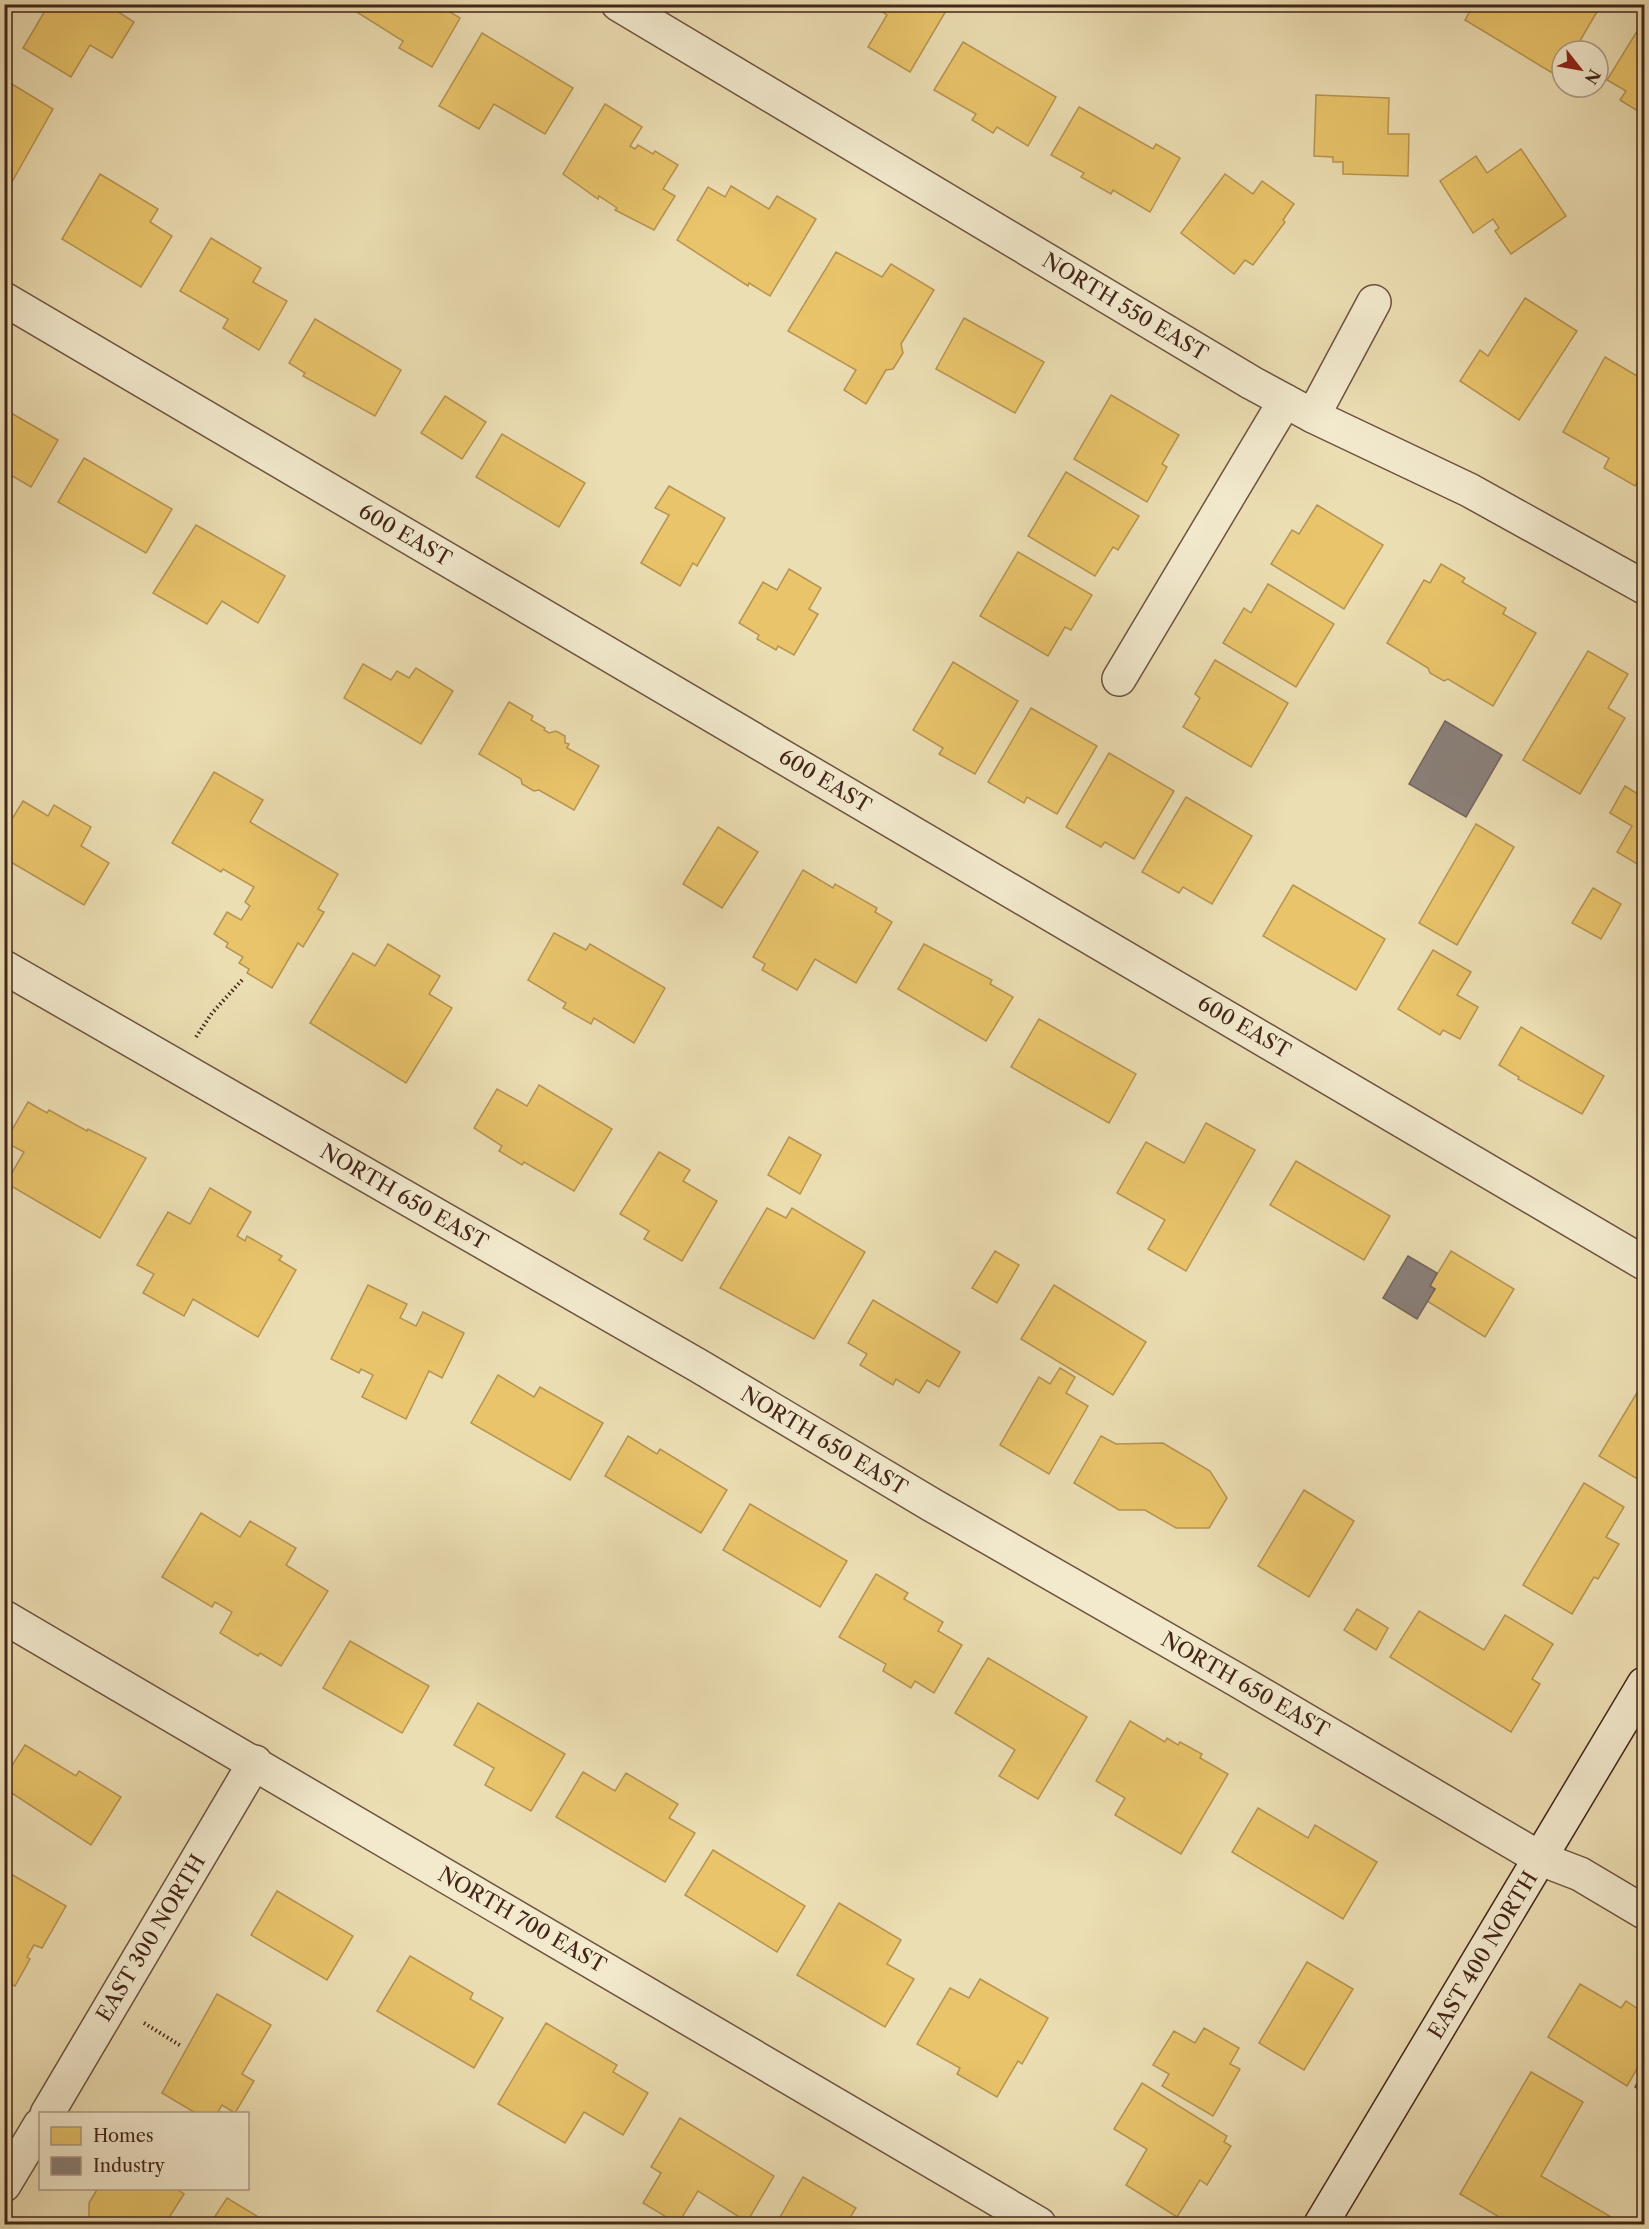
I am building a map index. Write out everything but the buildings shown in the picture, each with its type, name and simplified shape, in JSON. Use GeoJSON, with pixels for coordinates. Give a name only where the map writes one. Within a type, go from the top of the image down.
{"type":"FeatureCollection","features":[{"type":"Feature","properties":{"kind":"street","name":"NORTH 550 EAST"},"geometry":{"type":"LineString","coordinates":[[618,4],[1313,416],[1468,490],[1644,587]]}},
{"type":"Feature","properties":{"kind":"street","name":"600 EAST"},"geometry":{"type":"LineString","coordinates":[[4,299],[1644,1263]]}},
{"type":"Feature","properties":{"kind":"street"},"geometry":{"type":"LineString","coordinates":[[1313,416],[1374,302]]}},
{"type":"Feature","properties":{"kind":"street"},"geometry":{"type":"LineString","coordinates":[[1119,679],[1285,400]]}},
{"type":"Feature","properties":{"kind":"street","name":"NORTH 650 EAST"},"geometry":{"type":"LineString","coordinates":[[4,967],[699,1366],[908,1491],[1541,1859],[1580,1874],[1644,1912]]}},
{"type":"Feature","properties":{"kind":"street","name":"NORTH 700 EAST"},"geometry":{"type":"LineString","coordinates":[[4,1617],[255,1762],[1039,2224]]}},
{"type":"Feature","properties":{"kind":"street","name":"EAST 400 NORTH"},"geometry":{"type":"LineString","coordinates":[[1321,2224],[1644,1684]]}},
{"type":"Feature","properties":{"kind":"street","name":"EAST 300 NORTH"},"geometry":{"type":"LineString","coordinates":[[48,2112],[255,1762]]}},
{"type":"Feature","properties":{"kind":"street"},"geometry":{"type":"LineString","coordinates":[[4,2185],[39,2127]]}},
{"type":"Feature","properties":{"kind":"path"},"geometry":{"type":"LineString","coordinates":[[195,1038],[204,1023],[242,980]]}},
{"type":"Feature","properties":{"kind":"path"},"geometry":{"type":"LineString","coordinates":[[140,2021],[182,2046]]}}]}
